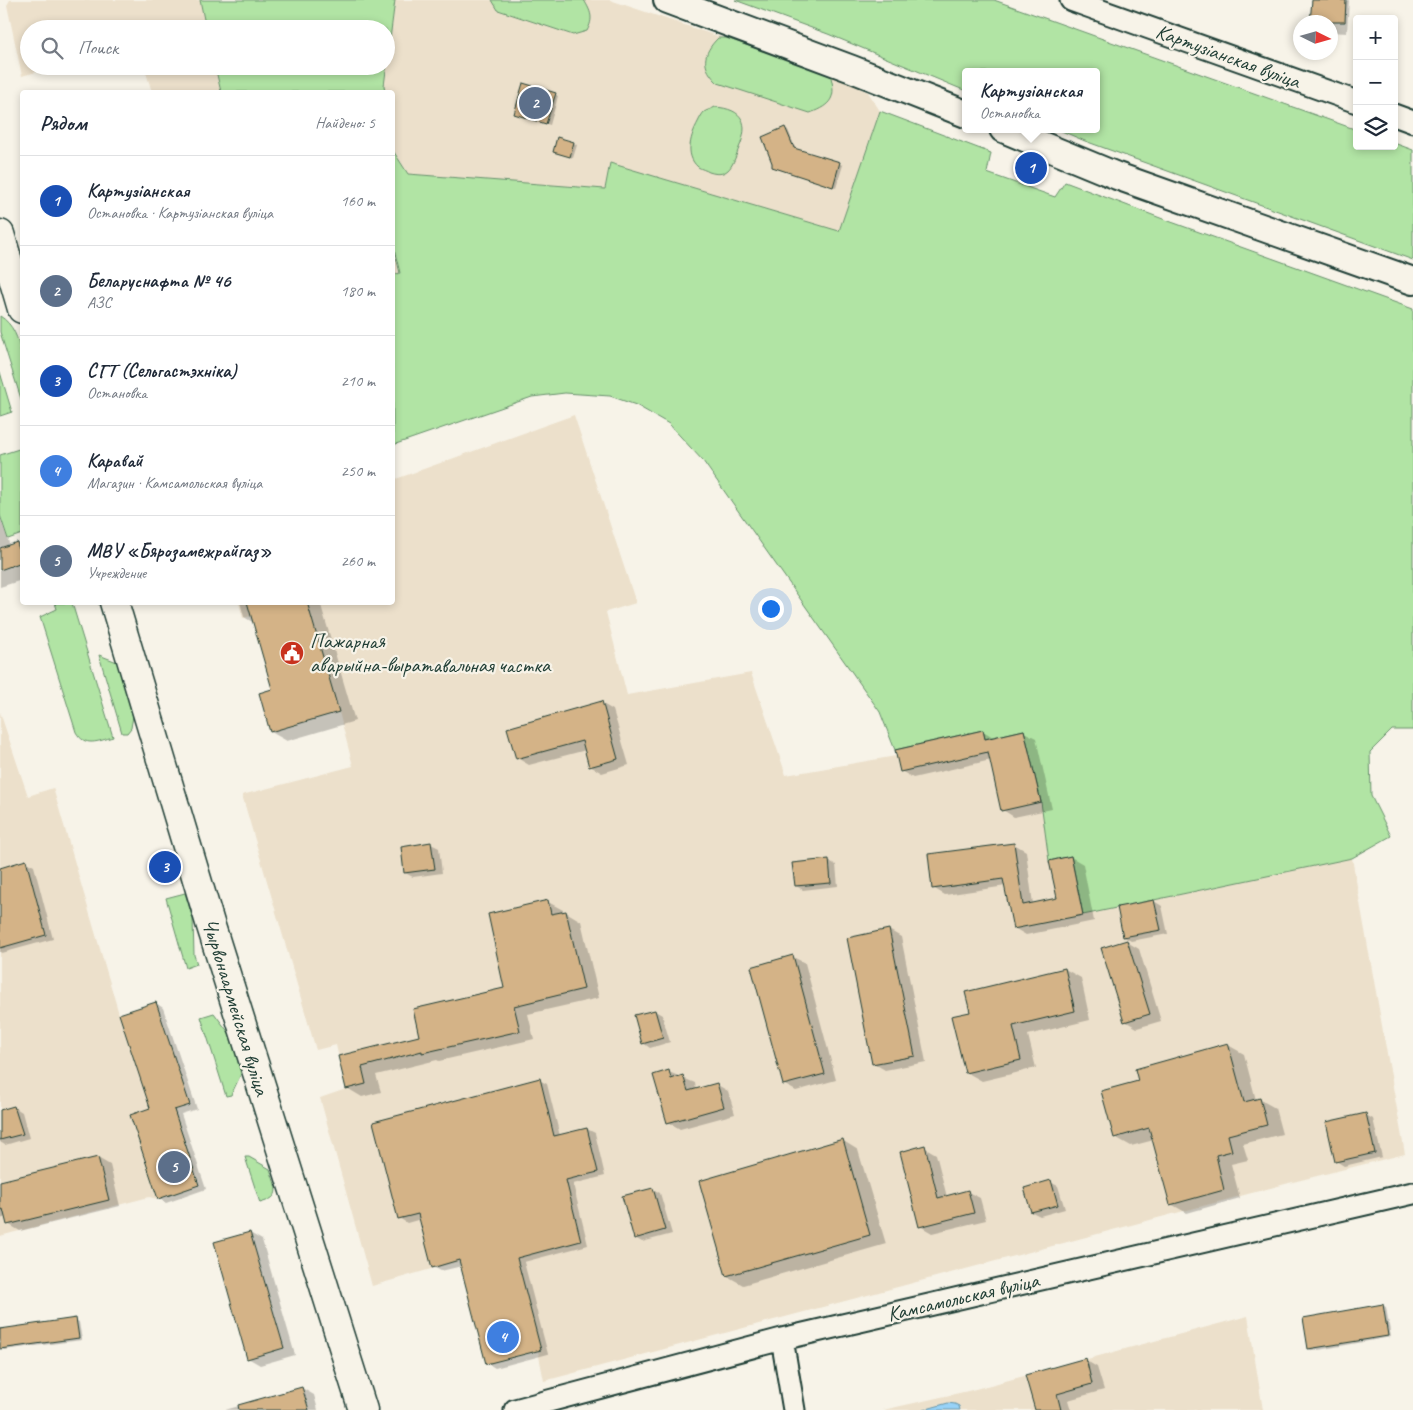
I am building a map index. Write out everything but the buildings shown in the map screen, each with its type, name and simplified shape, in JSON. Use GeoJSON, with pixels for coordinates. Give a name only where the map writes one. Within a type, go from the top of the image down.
{"type":"FeatureCollection","features":[{"type":"Feature","properties":{"kind":"main road"},"geometry":{"type":"LineString","coordinates":[[0,234],[20,302]]}},
{"type":"Feature","properties":{"kind":"main road","name":"Чырвонаармейская вуліца"},"geometry":{"type":"LineString","coordinates":[[115,605],[210,923],[363,1410]]}},
{"type":"Feature","properties":{"kind":"street"},"geometry":{"type":"LineString","coordinates":[[667,0],[962,112]]}},
{"type":"Feature","properties":{"kind":"street","name":"Картузіанская вуліца"},"geometry":{"type":"LineString","coordinates":[[1070,0],[1104,6],[1353,100]]}},
{"type":"Feature","properties":{"kind":"street"},"geometry":{"type":"LineString","coordinates":[[1398,116],[1413,122]]}},
{"type":"Feature","properties":{"kind":"street"},"geometry":{"type":"LineString","coordinates":[[1013,133],[1117,176],[1413,281]]}},
{"type":"Feature","properties":{"kind":"street","name":"Камсамольская вуліца"},"geometry":{"type":"LineString","coordinates":[[515,1410],[782,1339],[1413,1193]]}},
{"type":"Feature","properties":{"kind":"street"},"geometry":{"type":"LineString","coordinates":[[782,1339],[794,1410]]}},
{"type":"Feature","properties":{"kind":"shaded area"},"geometry":{"type":"Polygon","coordinates":[[[10,0],[200,0],[204,20],[20,20],[20,67],[7,5],[10,0]]]}},
{"type":"Feature","properties":{"kind":"shaded area"},"geometry":{"type":"Polygon","coordinates":[[[395,0],[610,0],[830,74],[868,92],[880,111],[839,231],[610,163],[605,189],[408,174],[395,152],[395,90],[385,90],[384,86],[385,75],[395,75],[395,20],[392,20],[395,0]]]}},
{"type":"Feature","properties":{"kind":"shaded area"},"geometry":{"type":"Polygon","coordinates":[[[147,75],[217,75],[221,90],[151,90],[147,75]]]}},
{"type":"Feature","properties":{"kind":"shaded area"},"geometry":{"type":"Polygon","coordinates":[[[395,256],[400,273],[395,274],[395,256]]]}},
{"type":"Feature","properties":{"kind":"shaded area"},"geometry":{"type":"Polygon","coordinates":[[[574,415],[636,603],[606,612],[627,695],[751,673],[786,775],[896,756],[895,750],[983,730],[985,739],[1024,730],[1041,802],[1049,860],[1071,856],[1083,915],[1352,858],[1405,1154],[1289,1183],[544,1381],[538,1351],[486,1364],[459,1261],[372,1286],[320,1098],[346,1089],[336,1045],[316,1050],[242,795],[353,766],[339,712],[270,732],[259,693],[272,689],[251,616],[243,618],[240,605],[395,605],[395,479],[574,415]]]}},
{"type":"Feature","properties":{"kind":"shaded area"},"geometry":{"type":"Polygon","coordinates":[[[0,712],[28,796],[53,788],[119,1014],[156,1002],[190,1105],[175,1110],[199,1185],[158,1199],[149,1197],[0,1236],[0,712]]]}},
{"type":"Feature","properties":{"kind":"shaded area"},"geometry":{"type":"Polygon","coordinates":[[[1248,1316],[1263,1410],[883,1410],[968,1391],[1248,1316]]]}},
{"type":"Feature","properties":{"kind":"green space"},"geometry":{"type":"Polygon","coordinates":[[[200,0],[395,0],[392,20],[204,20],[200,0]]]}},
{"type":"Feature","properties":{"kind":"green space"},"geometry":{"type":"Polygon","coordinates":[[[492,0],[584,0],[591,19],[587,31],[573,35],[498,10],[492,0]]]}},
{"type":"Feature","properties":{"kind":"green space"},"geometry":{"type":"Polygon","coordinates":[[[735,0],[994,0],[1353,129],[1353,150],[1398,150],[1398,144],[1413,150],[1413,260],[1066,133],[1100,133],[1100,68],[962,68],[962,89],[828,34],[735,0]]]}},
{"type":"Feature","properties":{"kind":"green space"},"geometry":{"type":"Polygon","coordinates":[[[718,38],[726,38],[830,74],[833,89],[831,99],[823,107],[810,113],[718,83],[706,66],[706,55],[718,38]]]}},
{"type":"Feature","properties":{"kind":"green space"},"geometry":{"type":"Polygon","coordinates":[[[217,75],[385,75],[385,90],[221,90],[217,75]]]}},
{"type":"Feature","properties":{"kind":"green space"},"geometry":{"type":"Polygon","coordinates":[[[715,107],[725,108],[738,114],[744,125],[742,139],[730,168],[716,174],[698,167],[691,157],[690,151],[693,133],[701,116],[704,112],[715,107]]]}},
{"type":"Feature","properties":{"kind":"green space"},"geometry":{"type":"Polygon","coordinates":[[[880,111],[991,153],[987,173],[1055,197],[1065,182],[1413,309],[1413,730],[1392,730],[1370,752],[1371,796],[1391,836],[1352,858],[1083,915],[1071,856],[1049,861],[1041,802],[1024,730],[985,739],[983,730],[895,750],[880,712],[703,461],[669,424],[636,405],[610,396],[565,393],[532,397],[395,444],[395,274],[400,273],[395,253],[395,154],[408,174],[605,189],[610,163],[839,231],[880,111]]]}},
{"type":"Feature","properties":{"kind":"green space"},"geometry":{"type":"Polygon","coordinates":[[[0,316],[15,332],[19,343],[20,396],[0,332],[0,316]]]}},
{"type":"Feature","properties":{"kind":"green space"},"geometry":{"type":"Polygon","coordinates":[[[0,372],[12,412],[0,416],[0,372]]]}},
{"type":"Feature","properties":{"kind":"green space"},"geometry":{"type":"Polygon","coordinates":[[[20,449],[20,535],[8,539],[0,515],[0,455],[20,449]]]}},
{"type":"Feature","properties":{"kind":"green space"},"geometry":{"type":"Polygon","coordinates":[[[56,605],[73,605],[113,737],[88,742],[83,740],[76,732],[40,617],[57,609],[56,605]]]}},
{"type":"Feature","properties":{"kind":"green space"},"geometry":{"type":"Polygon","coordinates":[[[99,655],[117,662],[133,716],[131,728],[127,733],[122,733],[99,655]]]}},
{"type":"Feature","properties":{"kind":"green space"},"geometry":{"type":"Polygon","coordinates":[[[185,893],[193,919],[194,955],[197,964],[186,968],[166,898],[185,893]]]}},
{"type":"Feature","properties":{"kind":"green space"},"geometry":{"type":"Polygon","coordinates":[[[214,1013],[232,1037],[241,1074],[231,1095],[226,1096],[201,1017],[214,1013]]]}},
{"type":"Feature","properties":{"kind":"green space"},"geometry":{"type":"Polygon","coordinates":[[[245,1157],[249,1157],[270,1169],[276,1191],[275,1195],[267,1201],[260,1203],[245,1157]]]}},
{"type":"Feature","properties":{"kind":"water"},"geometry":{"type":"Polygon","coordinates":[[[948,1403],[959,1406],[960,1410],[923,1410],[948,1403]]]}},
{"type":"Feature","properties":{"kind":"place","name":"Беларуснафта № 46"},"geometry":{"type":"Point","coordinates":[535,103]}},
{"type":"Feature","properties":{"kind":"place","name":"Картузіанская"},"geometry":{"type":"Point","coordinates":[1031,168]}},
{"type":"Feature","properties":{"kind":"place","name":"Пажарная аварыйна-выратавальная частка"},"geometry":{"type":"Point","coordinates":[292,653]}},
{"type":"Feature","properties":{"kind":"place","name":"СГТ (Сельгастэхніка)"},"geometry":{"type":"Point","coordinates":[165,867]}},
{"type":"Feature","properties":{"kind":"place","name":"МВУ «Бярозамежрайгаз»"},"geometry":{"type":"Point","coordinates":[174,1167]}},
{"type":"Feature","properties":{"kind":"place","name":"Каравай"},"geometry":{"type":"Point","coordinates":[503,1337]}}]}
